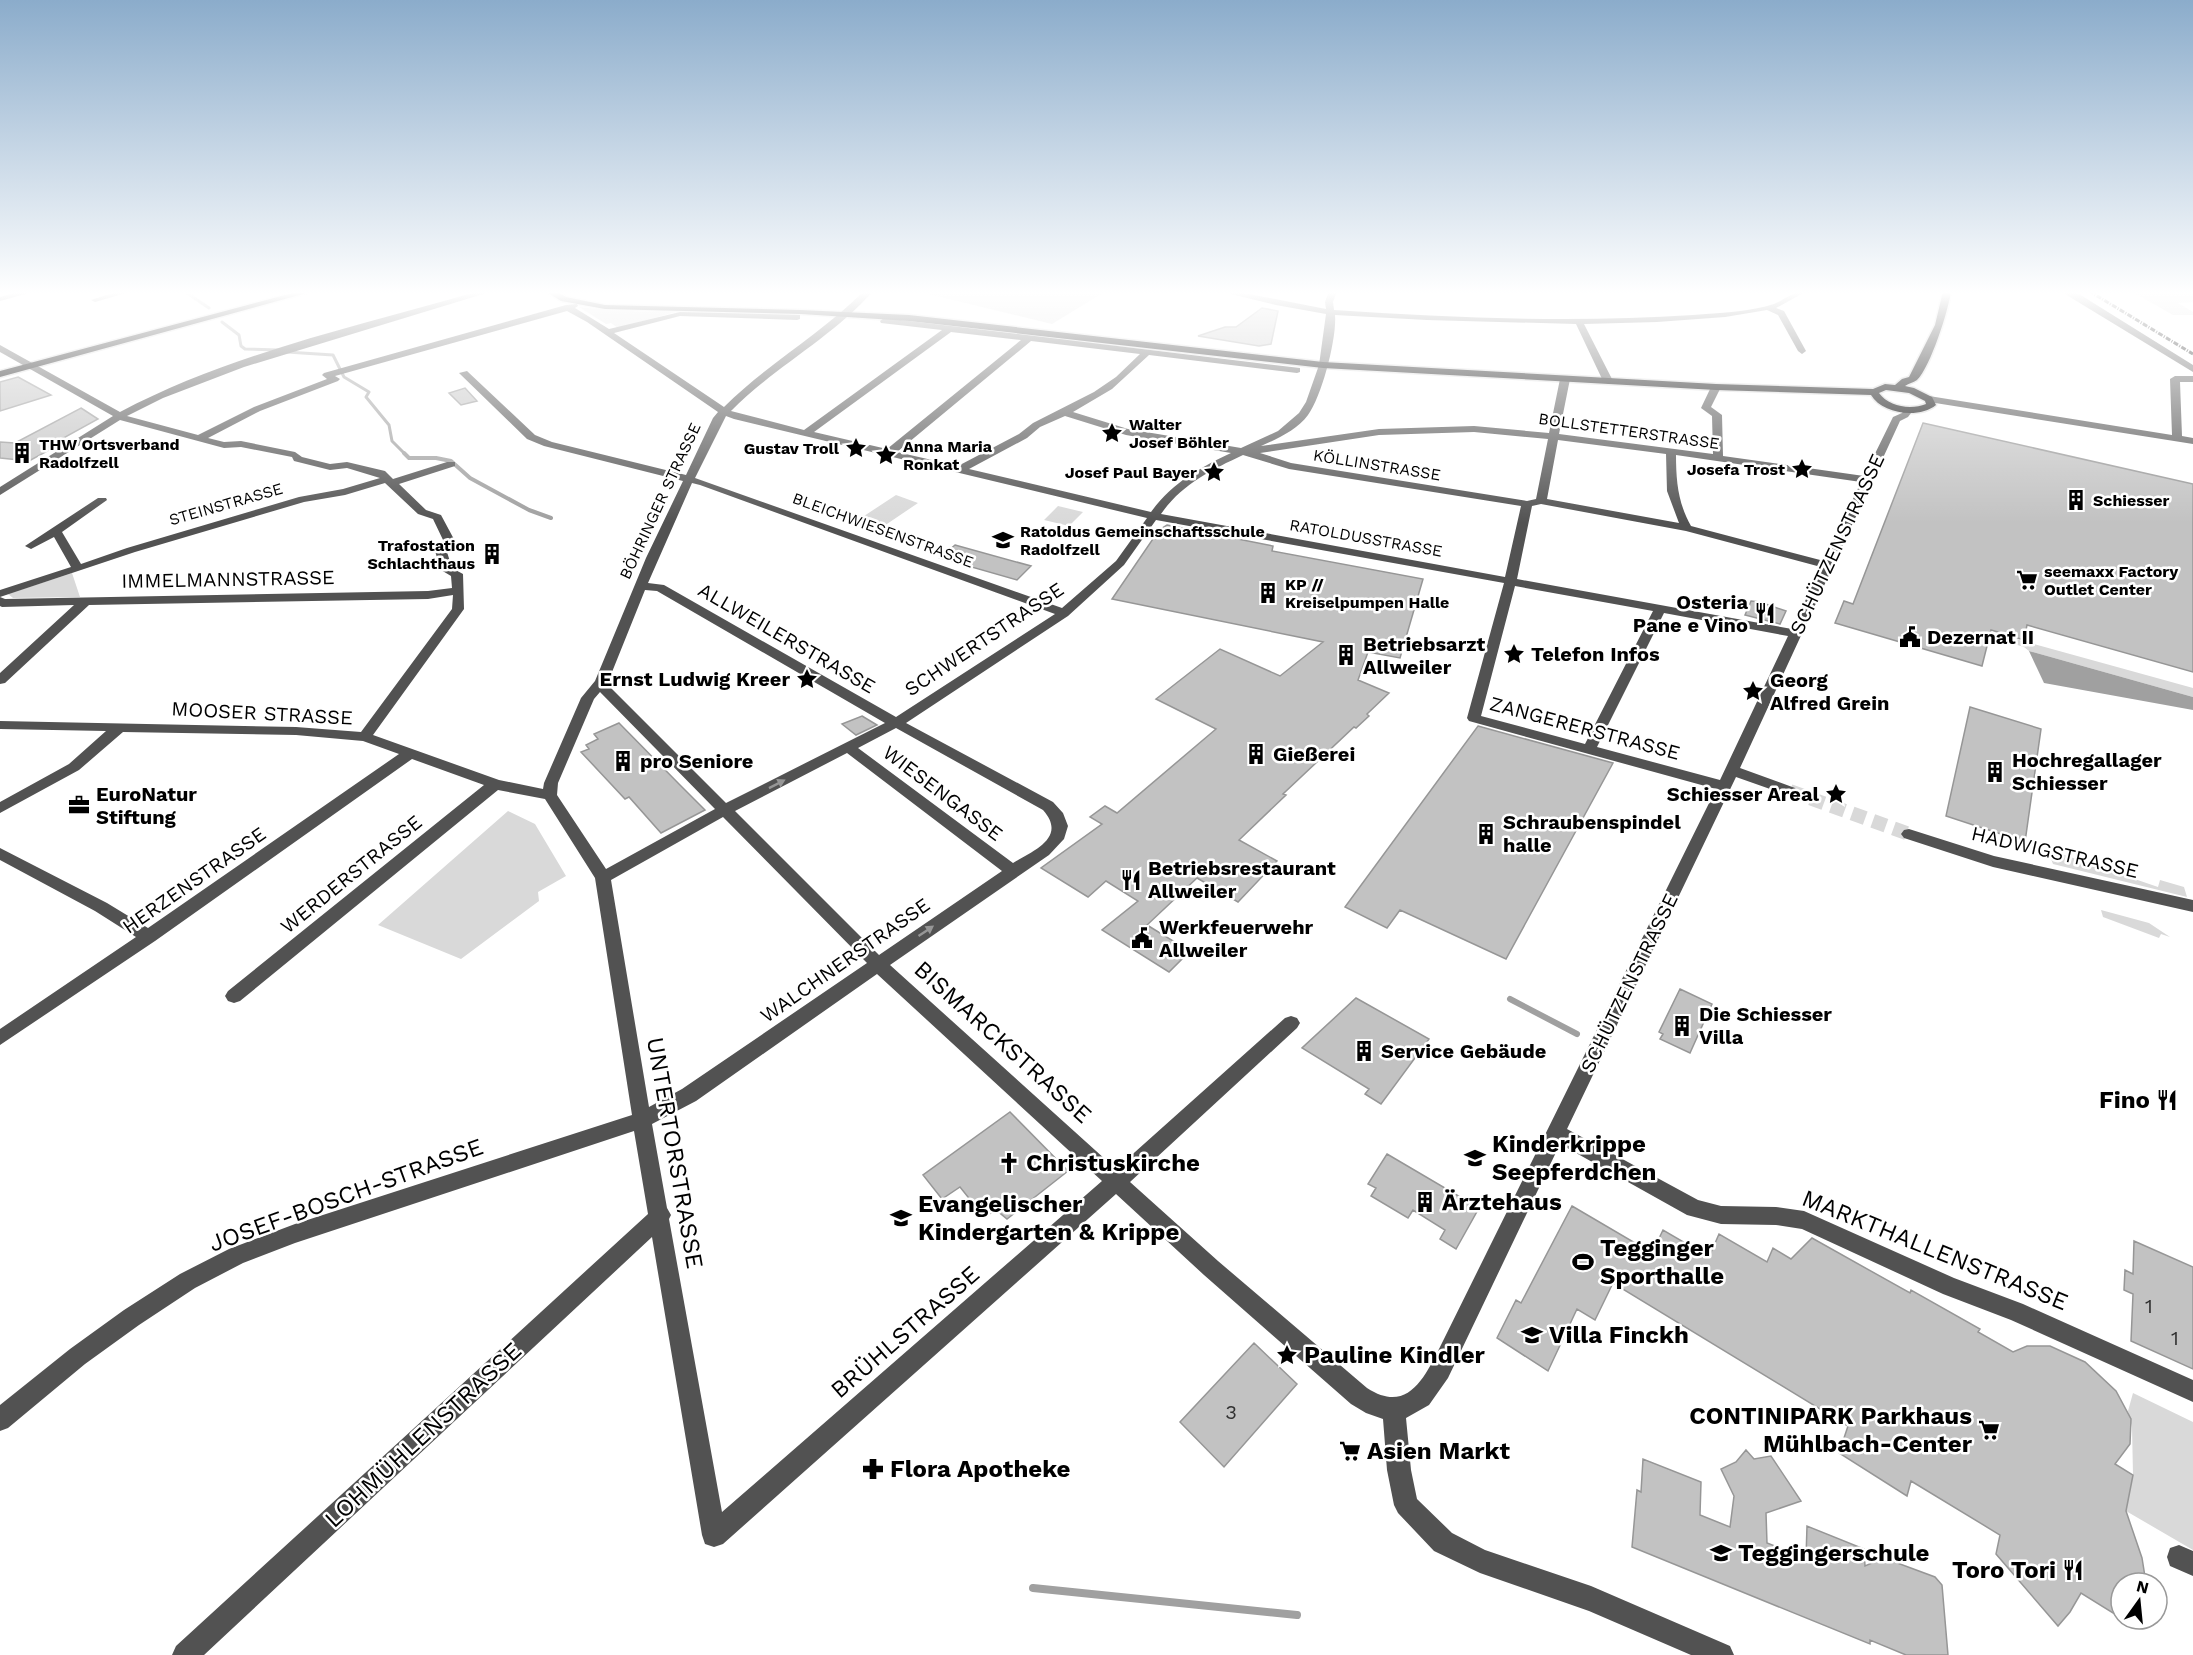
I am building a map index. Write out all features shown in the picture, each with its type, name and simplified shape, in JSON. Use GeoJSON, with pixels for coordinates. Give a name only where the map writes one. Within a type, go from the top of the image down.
{"type":"FeatureCollection","features":[{"type":"Feature","properties":{"kind":"main road"},"geometry":{"type":"LineString","coordinates":[[0,374],[19,368]]}},
{"type":"Feature","properties":{"kind":"main road"},"geometry":{"type":"LineString","coordinates":[[1379,368],[1875,395],[1891,405],[1910,409],[1926,408],[1930,402],[1916,391],[1899,387],[1879,388],[1875,395]]}},
{"type":"Feature","properties":{"kind":"main road"},"geometry":{"type":"LineString","coordinates":[[1913,379],[1918,368]]}},
{"type":"Feature","properties":{"kind":"main road"},"geometry":{"type":"LineString","coordinates":[[1899,387],[1905,381],[1913,379]]}},
{"type":"Feature","properties":{"kind":"main road"},"geometry":{"type":"LineString","coordinates":[[1913,379],[1917,386],[1916,391]]}},
{"type":"Feature","properties":{"kind":"street"},"geometry":{"type":"LineString","coordinates":[[35,368],[129,421],[224,445],[241,444],[295,455],[298,459],[330,467],[347,465],[381,473],[422,512],[437,517],[450,543],[441,551],[447,570],[457,574],[457,591],[460,599],[458,609],[364,737]]}},
{"type":"Feature","properties":{"kind":"street"},"geometry":{"type":"LineString","coordinates":[[0,492],[121,416],[159,396],[233,368]]}},
{"type":"Feature","properties":{"kind":"street"},"geometry":{"type":"LineString","coordinates":[[199,439],[257,409],[335,379],[327,375],[347,368]]}},
{"type":"Feature","properties":{"kind":"street","name":"BÖHRINGER STRASSE"},"geometry":{"type":"LineString","coordinates":[[550,795],[551,783],[588,698],[601,682],[641,586],[691,480],[711,431],[723,411],[660,368]]}},
{"type":"Feature","properties":{"kind":"street"},"geometry":{"type":"LineString","coordinates":[[723,411],[775,368]]}},
{"type":"Feature","properties":{"kind":"street"},"geometry":{"type":"LineString","coordinates":[[806,433],[895,368]]}},
{"type":"Feature","properties":{"kind":"street"},"geometry":{"type":"LineString","coordinates":[[889,453],[992,368]]}},
{"type":"Feature","properties":{"kind":"street"},"geometry":{"type":"LineString","coordinates":[[959,470],[1023,436],[1029,428],[1064,412],[1125,375],[1131,368]]}},
{"type":"Feature","properties":{"kind":"street"},"geometry":{"type":"LineString","coordinates":[[1282,368],[1297,370]]}},
{"type":"Feature","properties":{"kind":"street","name":"SCHWERTSTRASSE"},"geometry":{"type":"LineString","coordinates":[[603,877],[725,810],[896,723],[1064,613],[1120,562],[1168,496],[1187,480],[1216,462],[1243,452],[1281,433],[1303,415],[1311,402],[1322,368]]}},
{"type":"Feature","properties":{"kind":"street"},"geometry":{"type":"LineString","coordinates":[[1602,368],[1608,381]]}},
{"type":"Feature","properties":{"kind":"street","name":"BLEICHWIESENSTRASSE"},"geometry":{"type":"LineString","coordinates":[[464,373],[531,437],[548,444],[691,480],[1064,613]]}},
{"type":"Feature","properties":{"kind":"street"},"geometry":{"type":"LineString","coordinates":[[1541,501],[1565,379]]}},
{"type":"Feature","properties":{"kind":"street"},"geometry":{"type":"LineString","coordinates":[[2178,439],[2175,380],[2193,379]]}},
{"type":"Feature","properties":{"kind":"street"},"geometry":{"type":"LineString","coordinates":[[1716,387],[1706,408],[1717,415],[1718,459]]}},
{"type":"Feature","properties":{"kind":"street"},"geometry":{"type":"LineString","coordinates":[[1930,402],[1977,407],[2193,441]]}},
{"type":"Feature","properties":{"kind":"street"},"geometry":{"type":"LineString","coordinates":[[1891,405],[1896,419]]}},
{"type":"Feature","properties":{"kind":"street","name":"SCHÜTZENSTRASSE"},"geometry":{"type":"LineString","coordinates":[[1394,1410],[1409,1407],[1427,1392],[1466,1317],[1728,778],[1896,419],[1905,415],[1910,409]]}},
{"type":"Feature","properties":{"kind":"street","name":"RATOLDUSSTRASSE"},"geometry":{"type":"LineString","coordinates":[[723,411],[1153,516],[1796,633]]}},
{"type":"Feature","properties":{"kind":"street","name":"KÖLLINSTRASSE"},"geometry":{"type":"LineString","coordinates":[[1064,412],[1126,432],[1243,452],[1289,466],[1527,504],[1541,501],[1688,528],[1827,565]]}},
{"type":"Feature","properties":{"kind":"street","name":"BOLLSTETTERSTRASSE"},"geometry":{"type":"LineString","coordinates":[[1243,452],[1342,436],[1398,430],[1474,429],[1555,435],[1867,480]]}},
{"type":"Feature","properties":{"kind":"street"},"geometry":{"type":"LineString","coordinates":[[1671,452],[1672,496],[1675,507],[1688,528]]}},
{"type":"Feature","properties":{"kind":"street","name":"STEINSTRASSE"},"geometry":{"type":"LineString","coordinates":[[0,594],[131,550],[303,499],[345,492],[451,464]]}},
{"type":"Feature","properties":{"kind":"street"},"geometry":{"type":"LineString","coordinates":[[32,546],[102,500]]}},
{"type":"Feature","properties":{"kind":"street","name":"ZANGERERSTRASSE"},"geometry":{"type":"LineString","coordinates":[[1527,504],[1510,582],[1474,718],[1589,748],[1728,778]]}},
{"type":"Feature","properties":{"kind":"street"},"geometry":{"type":"LineString","coordinates":[[56,531],[78,569]]}},
{"type":"Feature","properties":{"kind":"street","name":"ALLWEILERSTRASSE"},"geometry":{"type":"LineString","coordinates":[[641,586],[660,588],[896,723],[1048,806],[1059,815],[1062,826]]}},
{"type":"Feature","properties":{"kind":"street","name":"IMMELMANNSTRASSE"},"geometry":{"type":"LineString","coordinates":[[0,601],[428,595],[457,591]]}},
{"type":"Feature","properties":{"kind":"street"},"geometry":{"type":"LineString","coordinates":[[0,680],[86,601]]}},
{"type":"Feature","properties":{"kind":"street"},"geometry":{"type":"LineString","coordinates":[[1589,748],[1660,609]]}},
{"type":"Feature","properties":{"kind":"street","name":"BISMARCKSTRASSE"},"geometry":{"type":"LineString","coordinates":[[601,682],[605,690],[878,964],[1211,1268],[1359,1396],[1380,1408],[1394,1410]]}},
{"type":"Feature","properties":{"kind":"street","name":"MOOSER STRASSE"},"geometry":{"type":"LineString","coordinates":[[0,725],[296,731],[364,737],[495,784],[525,792],[550,795]]}},
{"type":"Feature","properties":{"kind":"street"},"geometry":{"type":"LineString","coordinates":[[0,808],[74,767],[120,728]]}},
{"type":"Feature","properties":{"kind":"street","name":"WIESENGASSE"},"geometry":{"type":"LineString","coordinates":[[848,747],[1013,872]]}},
{"type":"Feature","properties":{"kind":"street","name":"HERZENSTRASSE"},"geometry":{"type":"LineString","coordinates":[[0,1038],[149,937],[409,754]]}},
{"type":"Feature","properties":{"kind":"street"},"geometry":{"type":"LineString","coordinates":[[1728,778],[1790,791]]}},
{"type":"Feature","properties":{"kind":"street","name":"WERDERSTRASSE"},"geometry":{"type":"LineString","coordinates":[[234,996],[495,784]]}},
{"type":"Feature","properties":{"kind":"street","name":"UNTERTORSTRASSE"},"geometry":{"type":"LineString","coordinates":[[550,795],[603,877],[642,1120],[661,1215],[714,1535]]}},
{"type":"Feature","properties":{"kind":"street","name":"WALCHNERSTRASSE"},"geometry":{"type":"LineString","coordinates":[[642,1120],[689,1095],[1013,872],[1050,845],[1060,834],[1062,826]]}},
{"type":"Feature","properties":{"kind":"street","name":"HADWIGSTRASSE"},"geometry":{"type":"LineString","coordinates":[[1909,834],[1993,861],[2193,906]]}},
{"type":"Feature","properties":{"kind":"street"},"geometry":{"type":"LineString","coordinates":[[0,853],[101,907],[149,937]]}},
{"type":"Feature","properties":{"kind":"street","name":"BRÜHLSTRASSE"},"geometry":{"type":"LineString","coordinates":[[714,1535],[1117,1181],[1291,1023]]}},
{"type":"Feature","properties":{"kind":"street","name":"JOSEF-BOSCH-STRASSE"},"geometry":{"type":"LineString","coordinates":[[0,1420],[48,1379],[129,1319],[218,1264],[264,1245],[642,1120]]}},
{"type":"Feature","properties":{"kind":"street","name":"MARKTHALLENSTRASSE"},"geometry":{"type":"LineString","coordinates":[[1556,1132],[1694,1208],[1721,1215],[1776,1215],[1804,1220],[1950,1287],[2035,1320],[2193,1391]]}},
{"type":"Feature","properties":{"kind":"street","name":"LOHMÜHLENSTRASSE"},"geometry":{"type":"LineString","coordinates":[[185,1655],[661,1215]]}},
{"type":"Feature","properties":{"kind":"street"},"geometry":{"type":"LineString","coordinates":[[1394,1410],[1399,1470],[1406,1504],[1443,1542],[1466,1554],[1591,1599],[1720,1655]]}},
{"type":"Feature","properties":{"kind":"shaded area"},"geometry":{"type":"Polygon","coordinates":[[[896,495],[918,503],[884,526],[861,518],[896,495]]]}},
{"type":"Feature","properties":{"kind":"shaded area"},"geometry":{"type":"Polygon","coordinates":[[[1058,506],[1083,512],[1069,526],[1044,520],[1058,506]]]}},
{"type":"Feature","properties":{"kind":"shaded area"},"geometry":{"type":"Polygon","coordinates":[[[72,573],[80,597],[13,598],[8,594],[72,573]]]}},
{"type":"Feature","properties":{"kind":"shaded area"},"geometry":{"type":"Polygon","coordinates":[[[2001,635],[2193,688],[2193,697],[2029,651],[2024,647],[1998,639],[2001,635]]]}},
{"type":"Feature","properties":{"kind":"shaded area"},"geometry":{"type":"Polygon","coordinates":[[[2029,651],[2193,697],[2193,710],[2044,683],[2029,651]]]}},
{"type":"Feature","properties":{"kind":"shaded area"},"geometry":{"type":"Polygon","coordinates":[[[508,811],[535,824],[566,876],[538,892],[539,901],[461,959],[378,925],[508,811]]]}},
{"type":"Feature","properties":{"kind":"shaded area"},"geometry":{"type":"Polygon","coordinates":[[[2047,849],[2158,887],[2160,880],[2184,887],[2187,897],[2053,864],[2047,849]]]}},
{"type":"Feature","properties":{"kind":"shaded area"},"geometry":{"type":"Polygon","coordinates":[[[2101,910],[2149,923],[2170,937],[2161,934],[2159,938],[2103,917],[2101,910]]]}},
{"type":"Feature","properties":{"kind":"shaded area"},"geometry":{"type":"Polygon","coordinates":[[[2133,1393],[2193,1422],[2193,1550],[2126,1511],[2133,1475],[2132,1427],[2128,1411],[2133,1393]]]}},
{"type":"Feature","properties":{"kind":"building"},"geometry":{"type":"Polygon","coordinates":[[[18,377],[51,395],[0,411],[0,382],[18,377]]]}},
{"type":"Feature","properties":{"kind":"building"},"geometry":{"type":"Polygon","coordinates":[[[465,388],[477,401],[461,405],[449,393],[465,388]]]}},
{"type":"Feature","properties":{"kind":"building"},"geometry":{"type":"Polygon","coordinates":[[[81,408],[98,419],[47,447],[53,448],[29,461],[0,458],[0,442],[15,443],[81,408]]]}},
{"type":"Feature","properties":{"kind":"building"},"geometry":{"type":"Polygon","coordinates":[[[1923,423],[2193,484],[2193,672],[2027,625],[2024,640],[1991,630],[1982,666],[1835,623],[1844,601],[1853,604],[1923,423]]]}},
{"type":"Feature","properties":{"kind":"building"},"geometry":{"type":"Polygon","coordinates":[[[1167,525],[1273,546],[1272,551],[1423,579],[1400,658],[1368,652],[1358,680],[1389,693],[1367,714],[1369,716],[1356,728],[1354,727],[1283,794],[1286,795],[1239,840],[1277,861],[1238,902],[1197,878],[1147,925],[1183,947],[1175,954],[1182,959],[1169,972],[1102,930],[1138,901],[1106,881],[1088,897],[1041,868],[1102,824],[1090,817],[1105,806],[1117,813],[1216,729],[1156,699],[1220,649],[1280,676],[1323,642],[1112,599],[1159,530],[1167,525]]]}},
{"type":"Feature","properties":{"kind":"building"},"geometry":{"type":"Polygon","coordinates":[[[955,545],[1031,566],[1017,580],[940,558],[955,545]]]}},
{"type":"Feature","properties":{"kind":"building","name":"Osteria Pane e Vino"},"geometry":{"type":"Polygon","coordinates":[[[1751,601],[1786,611],[1780,624],[1745,615],[1751,601]]]}},
{"type":"Feature","properties":{"kind":"building","name":"Hochregallager Schiesser"},"geometry":{"type":"Polygon","coordinates":[[[1970,707],[2041,729],[2025,842],[1946,816],[1970,707]]]}},
{"type":"Feature","properties":{"kind":"building"},"geometry":{"type":"Polygon","coordinates":[[[862,716],[877,725],[856,735],[842,724],[862,716]]]}},
{"type":"Feature","properties":{"kind":"building","name":"pro Seniore"},"geometry":{"type":"Polygon","coordinates":[[[619,723],[705,810],[661,833],[629,797],[625,799],[581,752],[589,749],[586,745],[598,739],[594,734],[619,723]]]}},
{"type":"Feature","properties":{"kind":"building","name":"Schraubenspindel halle"},"geometry":{"type":"Polygon","coordinates":[[[1478,726],[1613,763],[1506,959],[1400,910],[1387,928],[1345,907],[1478,726]]]}},
{"type":"Feature","properties":{"kind":"building","name":"Die Schiesser Villa"},"geometry":{"type":"Polygon","coordinates":[[[1680,989],[1712,1004],[1690,1053],[1660,1039],[1663,1034],[1659,1032],[1680,989]]]}},
{"type":"Feature","properties":{"kind":"building","name":"Service Gebäude"},"geometry":{"type":"Polygon","coordinates":[[[1356,998],[1429,1039],[1381,1104],[1365,1094],[1369,1089],[1302,1048],[1356,998]]]}},
{"type":"Feature","properties":{"kind":"building","name":"Christuskirche"},"geometry":{"type":"Polygon","coordinates":[[[1010,1112],[1068,1171],[1007,1219],[996,1210],[984,1217],[960,1187],[942,1199],[923,1175],[1010,1112]]]}},
{"type":"Feature","properties":{"kind":"building","name":"Ärztehaus"},"geometry":{"type":"Polygon","coordinates":[[[1387,1154],[1479,1208],[1456,1249],[1440,1239],[1445,1230],[1413,1210],[1408,1218],[1371,1196],[1376,1188],[1368,1184],[1387,1154]]]}},
{"type":"Feature","properties":{"kind":"building","name":"CONTINIPARK Parkhaus Mühlbach-Center"},"geometry":{"type":"Polygon","coordinates":[[[1572,1206],[1652,1253],[1663,1230],[1709,1257],[1719,1234],[1767,1262],[1773,1248],[1791,1259],[1812,1238],[1980,1329],[1978,1332],[2013,1352],[2027,1346],[2050,1346],[2085,1362],[2116,1391],[2131,1419],[2130,1444],[2115,1464],[2133,1475],[2126,1511],[2144,1571],[2109,1571],[2109,1610],[2081,1593],[2070,1612],[2058,1626],[1996,1554],[2000,1535],[1911,1481],[1907,1496],[1839,1453],[1848,1426],[1613,1283],[1595,1320],[1577,1309],[1548,1371],[1497,1338],[1516,1300],[1521,1303],[1572,1206]]]}},
{"type":"Feature","properties":{"kind":"building"},"geometry":{"type":"Polygon","coordinates":[[[2134,1241],[2193,1267],[2193,1369],[2131,1341],[2133,1294],[2124,1290],[2125,1270],[2133,1274],[2134,1241]]]}},
{"type":"Feature","properties":{"kind":"building"},"geometry":{"type":"Polygon","coordinates":[[[1254,1343],[1297,1384],[1224,1467],[1180,1422],[1254,1343]]]}},
{"type":"Feature","properties":{"kind":"building","name":"Teggingerschule"},"geometry":{"type":"Polygon","coordinates":[[[1746,1450],[1754,1459],[1771,1456],[1801,1501],[1766,1513],[1767,1543],[1806,1558],[1807,1526],[1864,1549],[1865,1566],[1884,1558],[1935,1577],[1942,1585],[1948,1655],[1906,1655],[1870,1640],[1870,1644],[1632,1547],[1637,1490],[1641,1492],[1643,1459],[1701,1482],[1700,1515],[1730,1527],[1734,1496],[1721,1469],[1736,1462],[1746,1450]]]}},
{"type":"Feature","properties":{"kind":"waterway"},"geometry":{"type":"LineString","coordinates":[[340,368],[344,377],[369,392],[366,397],[389,425],[392,441],[409,458],[436,458],[451,461],[470,478],[529,510],[551,518]]}},
{"type":"Feature","properties":{"kind":"waterway"},"geometry":{"type":"LineString","coordinates":[[1510,999],[1577,1034]]}},
{"type":"Feature","properties":{"kind":"waterway"},"geometry":{"type":"LineString","coordinates":[[1033,1588],[1297,1615]]}},
{"type":"Feature","properties":{"kind":"tunnel"},"geometry":{"type":"LineString","coordinates":[[1790,791],[1909,834]]}},
{"type":"Feature","properties":{"kind":"place","name":"Walter Josef Böhler"},"geometry":{"type":"Point","coordinates":[1112,433]}},
{"type":"Feature","properties":{"kind":"place","name":"Gustav Troll"},"geometry":{"type":"Point","coordinates":[856,448]}},
{"type":"Feature","properties":{"kind":"place","name":"THW Ortsverband Radolfzell"},"geometry":{"type":"Point","coordinates":[22,453]}},
{"type":"Feature","properties":{"kind":"place","name":"Anna Maria Ronkat"},"geometry":{"type":"Point","coordinates":[886,455]}},
{"type":"Feature","properties":{"kind":"place","name":"Josefa Trost"},"geometry":{"type":"Point","coordinates":[1802,469]}},
{"type":"Feature","properties":{"kind":"place","name":"Josef Paul Bayer"},"geometry":{"type":"Point","coordinates":[1214,472]}},
{"type":"Feature","properties":{"kind":"place","name":"Schiesser"},"geometry":{"type":"Point","coordinates":[2076,500]}},
{"type":"Feature","properties":{"kind":"place","name":"Ratoldus Gemeinschaftsschule Radolfzell"},"geometry":{"type":"Point","coordinates":[1003,540]}},
{"type":"Feature","properties":{"kind":"place","name":"Trafostation Schlachthaus"},"geometry":{"type":"Point","coordinates":[492,554]}},
{"type":"Feature","properties":{"kind":"place","name":"seemaxx Factory Outlet Center"},"geometry":{"type":"Point","coordinates":[2027,580]}},
{"type":"Feature","properties":{"kind":"place","name":"KP // Kreiselpumpen Halle"},"geometry":{"type":"Point","coordinates":[1268,593]}},
{"type":"Feature","properties":{"kind":"place","name":"Osteria Pane e Vino"},"geometry":{"type":"Point","coordinates":[1765,613]}},
{"type":"Feature","properties":{"kind":"place","name":"Dezernat II"},"geometry":{"type":"Point","coordinates":[1910,637]}},
{"type":"Feature","properties":{"kind":"place","name":"Telefon Infos"},"geometry":{"type":"Point","coordinates":[1514,654]}},
{"type":"Feature","properties":{"kind":"place","name":"Betriebsarzt Allweiler"},"geometry":{"type":"Point","coordinates":[1346,655]}},
{"type":"Feature","properties":{"kind":"place","name":"Ernst Ludwig Kreer"},"geometry":{"type":"Point","coordinates":[807,679]}},
{"type":"Feature","properties":{"kind":"place","name":"Georg Alfred Grein"},"geometry":{"type":"Point","coordinates":[1753,691]}},
{"type":"Feature","properties":{"kind":"place","name":"Gießerei"},"geometry":{"type":"Point","coordinates":[1256,754]}},
{"type":"Feature","properties":{"kind":"place","name":"pro Seniore"},"geometry":{"type":"Point","coordinates":[623,761]}},
{"type":"Feature","properties":{"kind":"place","name":"Hochregallager Schiesser"},"geometry":{"type":"Point","coordinates":[1995,772]}},
{"type":"Feature","properties":{"kind":"place","name":"Schiesser Areal"},"geometry":{"type":"Point","coordinates":[1836,794]}},
{"type":"Feature","properties":{"kind":"place","name":"EuroNatur Stiftung"},"geometry":{"type":"Point","coordinates":[79,805]}},
{"type":"Feature","properties":{"kind":"place","name":"Schraubenspindel halle"},"geometry":{"type":"Point","coordinates":[1486,834]}},
{"type":"Feature","properties":{"kind":"place","name":"Betriebsrestaurant Allweiler"},"geometry":{"type":"Point","coordinates":[1131,880]}},
{"type":"Feature","properties":{"kind":"place","name":"Werkfeuerwehr Allweiler"},"geometry":{"type":"Point","coordinates":[1142,938]}},
{"type":"Feature","properties":{"kind":"place","name":"Die Schiesser Villa"},"geometry":{"type":"Point","coordinates":[1682,1026]}},
{"type":"Feature","properties":{"kind":"place","name":"Service Gebäude"},"geometry":{"type":"Point","coordinates":[1364,1051]}},
{"type":"Feature","properties":{"kind":"place","name":"Fino"},"geometry":{"type":"Point","coordinates":[2167,1100]}},
{"type":"Feature","properties":{"kind":"place","name":"Kinderkrippe Seepferdchen"},"geometry":{"type":"Point","coordinates":[1475,1158]}},
{"type":"Feature","properties":{"kind":"place","name":"Christuskirche"},"geometry":{"type":"Point","coordinates":[1009,1163]}},
{"type":"Feature","properties":{"kind":"place","name":"Ärztehaus"},"geometry":{"type":"Point","coordinates":[1425,1202]}},
{"type":"Feature","properties":{"kind":"place","name":"Evangelischer Kindergarten & Krippe"},"geometry":{"type":"Point","coordinates":[901,1218]}},
{"type":"Feature","properties":{"kind":"place","name":"Tegginger Sporthalle"},"geometry":{"type":"Point","coordinates":[1583,1262]}},
{"type":"Feature","properties":{"kind":"place","name":"Villa Finckh"},"geometry":{"type":"Point","coordinates":[1532,1335]}},
{"type":"Feature","properties":{"kind":"place","name":"Pauline Kindler"},"geometry":{"type":"Point","coordinates":[1287,1355]}},
{"type":"Feature","properties":{"kind":"place","name":"CONTINIPARK Parkhaus Mühlbach-Center"},"geometry":{"type":"Point","coordinates":[1989,1430]}},
{"type":"Feature","properties":{"kind":"place","name":"Asien Markt"},"geometry":{"type":"Point","coordinates":[1350,1451]}},
{"type":"Feature","properties":{"kind":"place","name":"Flora Apotheke"},"geometry":{"type":"Point","coordinates":[873,1469]}},
{"type":"Feature","properties":{"kind":"place","name":"Teggingerschule"},"geometry":{"type":"Point","coordinates":[1721,1553]}},
{"type":"Feature","properties":{"kind":"place","name":"Toro Tori"},"geometry":{"type":"Point","coordinates":[2073,1570]}}]}
